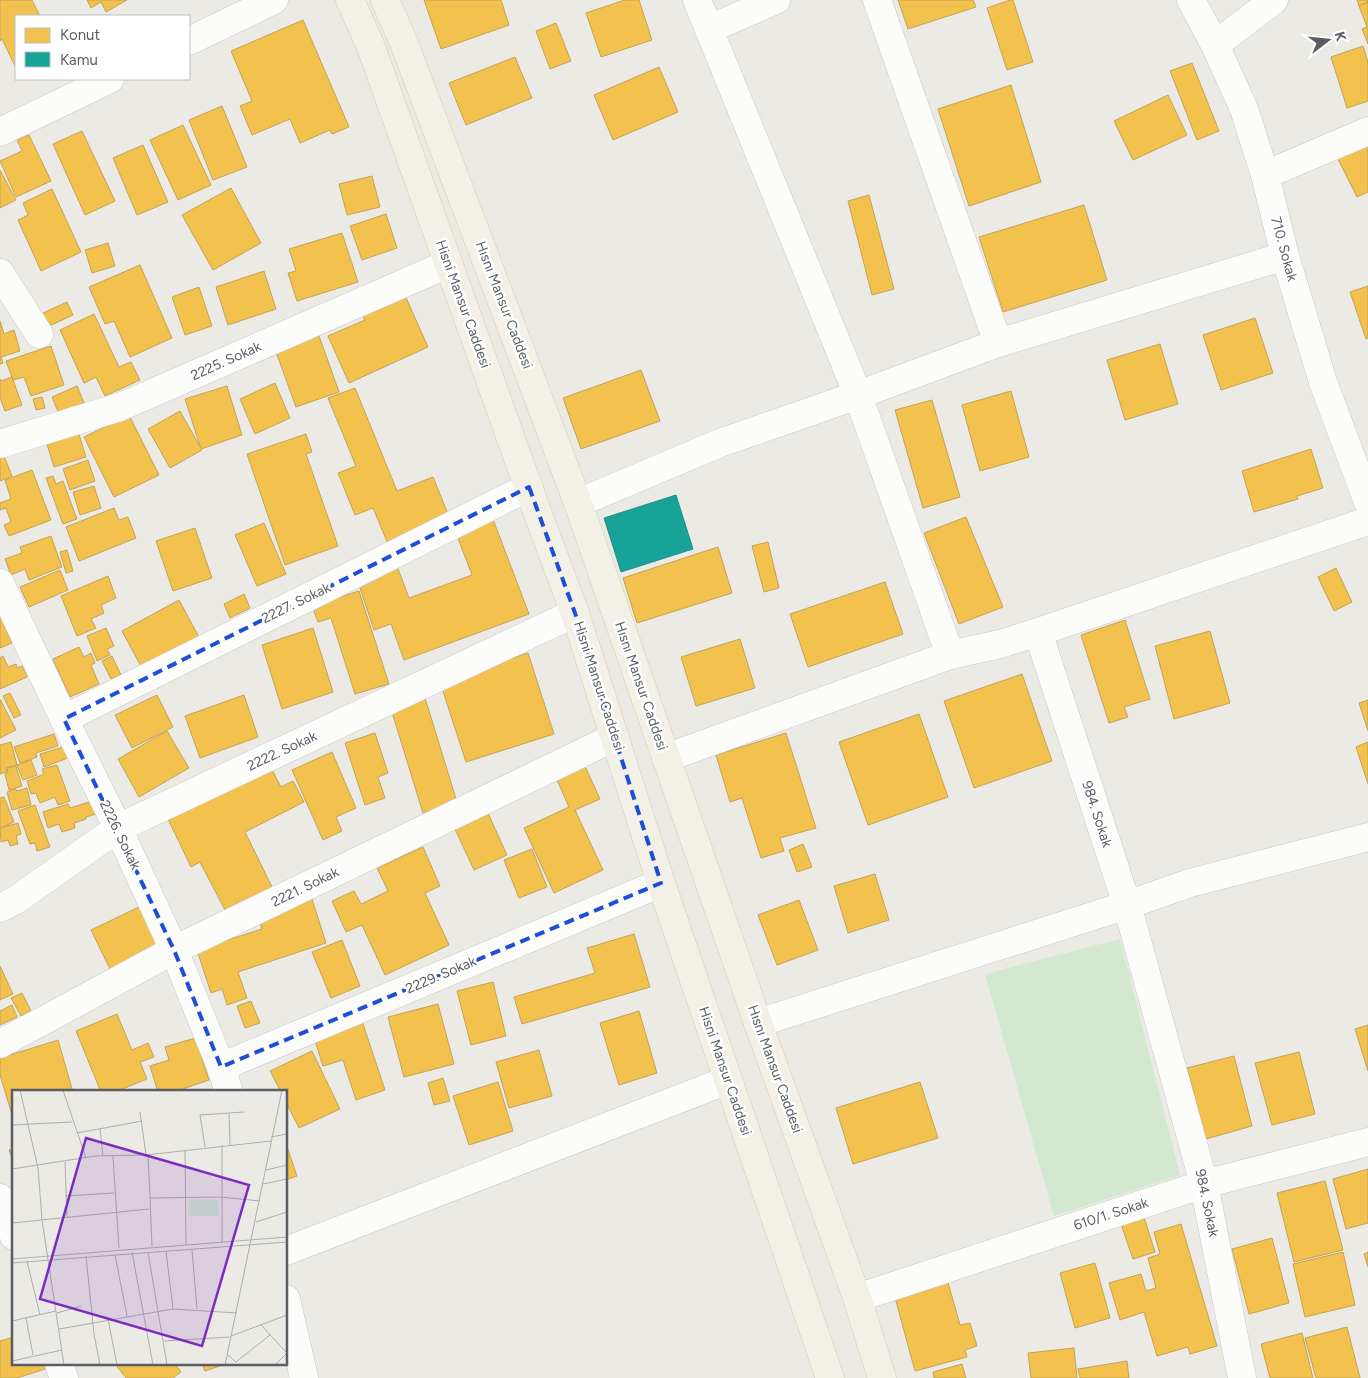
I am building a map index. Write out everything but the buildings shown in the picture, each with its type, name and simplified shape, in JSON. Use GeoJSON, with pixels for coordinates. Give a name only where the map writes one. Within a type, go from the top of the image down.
{"type":"FeatureCollection","features":[{"type":"Feature","properties":{"kind":"main road","name":"Hisni Mansur Caddesi"},"geometry":{"type":"LineString","coordinates":[[350,0],[370,48],[575,613],[661,883],[830,1378]]}},
{"type":"Feature","properties":{"kind":"main road","name":"Hısnı Mansur Caddesi"},"geometry":{"type":"LineString","coordinates":[[385,0],[404,43],[578,503],[758,1023],[857,1298],[882,1378]]}},
{"type":"Feature","properties":{"kind":"street"},"geometry":{"type":"LineString","coordinates":[[190,41],[274,0]]}},
{"type":"Feature","properties":{"kind":"street"},"geometry":{"type":"LineString","coordinates":[[697,0],[858,395],[950,655]]}},
{"type":"Feature","properties":{"kind":"street"},"geometry":{"type":"LineString","coordinates":[[709,29],[776,0]]}},
{"type":"Feature","properties":{"kind":"street"},"geometry":{"type":"LineString","coordinates":[[877,0],[998,343]]}},
{"type":"Feature","properties":{"kind":"street","name":"710. Sokak"},"geometry":{"type":"LineString","coordinates":[[1190,0],[1215,44],[1244,109],[1265,175],[1285,256],[1323,382],[1368,502]]}},
{"type":"Feature","properties":{"kind":"street"},"geometry":{"type":"LineString","coordinates":[[1215,44],[1274,0]]}},
{"type":"Feature","properties":{"kind":"street"},"geometry":{"type":"LineString","coordinates":[[0,132],[108,80]]}},
{"type":"Feature","properties":{"kind":"street"},"geometry":{"type":"LineString","coordinates":[[1265,175],[1368,131]]}},
{"type":"Feature","properties":{"kind":"street"},"geometry":{"type":"LineString","coordinates":[[578,503],[720,443],[858,395],[998,343],[1285,256]]}},
{"type":"Feature","properties":{"kind":"street","name":"2225. Sokak"},"geometry":{"type":"LineString","coordinates":[[0,444],[120,407],[448,264]]}},
{"type":"Feature","properties":{"kind":"street"},"geometry":{"type":"LineString","coordinates":[[0,273],[39,334]]}},
{"type":"Feature","properties":{"kind":"street","name":"2227. Sokak"},"geometry":{"type":"LineString","coordinates":[[64,719],[529,487]]}},
{"type":"Feature","properties":{"kind":"street"},"geometry":{"type":"LineString","coordinates":[[666,758],[950,655],[1000,644],[1038,632],[1368,521]]}},
{"type":"Feature","properties":{"kind":"street","name":"2226. Sokak"},"geometry":{"type":"LineString","coordinates":[[0,583],[118,828],[174,950],[225,1079]]}},
{"type":"Feature","properties":{"kind":"street","name":"2222. Sokak"},"geometry":{"type":"LineString","coordinates":[[0,908],[16,900],[118,828],[575,613]]}},
{"type":"Feature","properties":{"kind":"street","name":"984. Sokak"},"geometry":{"type":"LineString","coordinates":[[1038,632],[1127,905],[1204,1184],[1242,1378]]}},
{"type":"Feature","properties":{"kind":"street","name":"2221. Sokak"},"geometry":{"type":"LineString","coordinates":[[0,1044],[174,950],[615,737]]}},
{"type":"Feature","properties":{"kind":"street"},"geometry":{"type":"LineString","coordinates":[[758,1023],[1127,905],[1190,883],[1368,837]]}},
{"type":"Feature","properties":{"kind":"street","name":"2229. Sokak"},"geometry":{"type":"LineString","coordinates":[[225,1079],[661,883]]}},
{"type":"Feature","properties":{"kind":"street"},"geometry":{"type":"LineString","coordinates":[[288,1250],[728,1080]]}},
{"type":"Feature","properties":{"kind":"street","name":"610/1. Sokak"},"geometry":{"type":"LineString","coordinates":[[857,1298],[1204,1184],[1368,1142]]}},
{"type":"Feature","properties":{"kind":"street"},"geometry":{"type":"LineString","coordinates":[[0,1198],[12,1231]]}},
{"type":"Feature","properties":{"kind":"street"},"geometry":{"type":"LineString","coordinates":[[288,1308],[304,1378]]}},
{"type":"Feature","properties":{"kind":"street"},"geometry":{"type":"LineString","coordinates":[[60,1366],[64,1378]]}},
{"type":"Feature","properties":{"kind":"highlighted area"},"geometry":{"type":"Polygon","coordinates":[[[529,487],[575,613],[661,883],[221,1067],[174,950],[64,719],[529,487]]]}},
{"type":"Feature","properties":{"kind":"green space"},"geometry":{"type":"Polygon","coordinates":[[[1120,939],[1180,1175],[1054,1216],[985,974],[1120,939]]]}}]}
